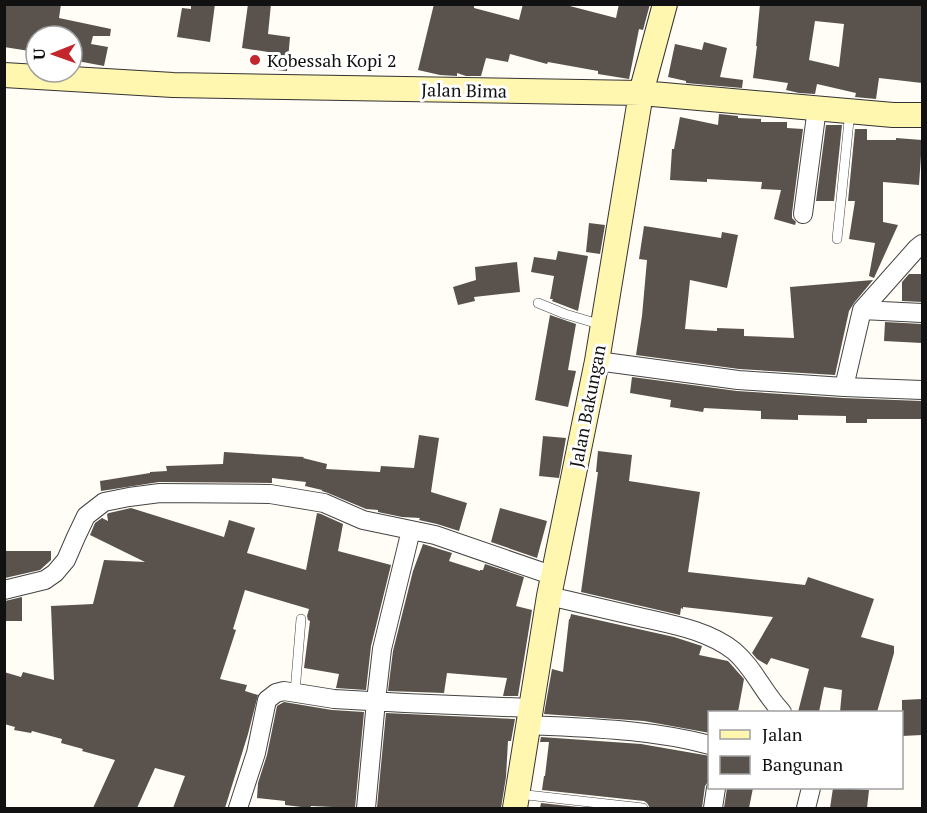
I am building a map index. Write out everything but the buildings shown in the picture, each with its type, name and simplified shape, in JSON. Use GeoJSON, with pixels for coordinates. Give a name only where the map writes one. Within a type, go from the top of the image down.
{"type":"FeatureCollection","features":[{"type":"Feature","properties":{"kind":"street","name":"Jalan Bakungan"},"geometry":{"type":"LineString","coordinates":[[516,801],[552,586],[597,361],[641,93],[665,4]]}},
{"type":"Feature","properties":{"kind":"street","name":"Jalan Bima"},"geometry":{"type":"LineString","coordinates":[[4,75],[173,85],[641,93],[893,115],[922,115]]}},
{"type":"Feature","properties":{"kind":"street"},"geometry":{"type":"LineString","coordinates":[[803,214],[817,108]]}},
{"type":"Feature","properties":{"kind":"street"},"geometry":{"type":"LineString","coordinates":[[844,387],[862,310],[922,244]]}},
{"type":"Feature","properties":{"kind":"street"},"geometry":{"type":"LineString","coordinates":[[862,310],[922,313]]}},
{"type":"Feature","properties":{"kind":"street"},"geometry":{"type":"LineString","coordinates":[[597,361],[738,380],[922,390]]}},
{"type":"Feature","properties":{"kind":"street"},"geometry":{"type":"LineString","coordinates":[[4,590],[45,580],[55,573],[66,560],[87,516],[104,502],[129,496],[160,493],[270,494],[324,503],[363,520],[435,535],[552,586],[684,627],[717,640],[744,661],[781,711]]}},
{"type":"Feature","properties":{"kind":"street"},"geometry":{"type":"LineString","coordinates":[[366,808],[384,640],[411,530]]}},
{"type":"Feature","properties":{"kind":"street"},"geometry":{"type":"LineString","coordinates":[[244,808],[267,700],[276,693],[284,691],[334,699],[530,716],[682,738],[708,744]]}},
{"type":"Feature","properties":{"kind":"street"},"geometry":{"type":"LineString","coordinates":[[713,808],[716,789]]}},
{"type":"Feature","properties":{"kind":"street"},"geometry":{"type":"LineString","coordinates":[[806,808],[811,789]]}},
{"type":"Feature","properties":{"kind":"lane"},"geometry":{"type":"LineString","coordinates":[[837,239],[850,111]]}},
{"type":"Feature","properties":{"kind":"lane"},"geometry":{"type":"LineString","coordinates":[[538,303],[603,325]]}},
{"type":"Feature","properties":{"kind":"lane"},"geometry":{"type":"LineString","coordinates":[[295,692],[301,619]]}},
{"type":"Feature","properties":{"kind":"lane"},"geometry":{"type":"LineString","coordinates":[[516,801],[643,808]]}},
{"type":"Feature","properties":{"kind":"place","name":"Kobessah Kopi 2"},"geometry":{"type":"Point","coordinates":[255,60]}}]}
